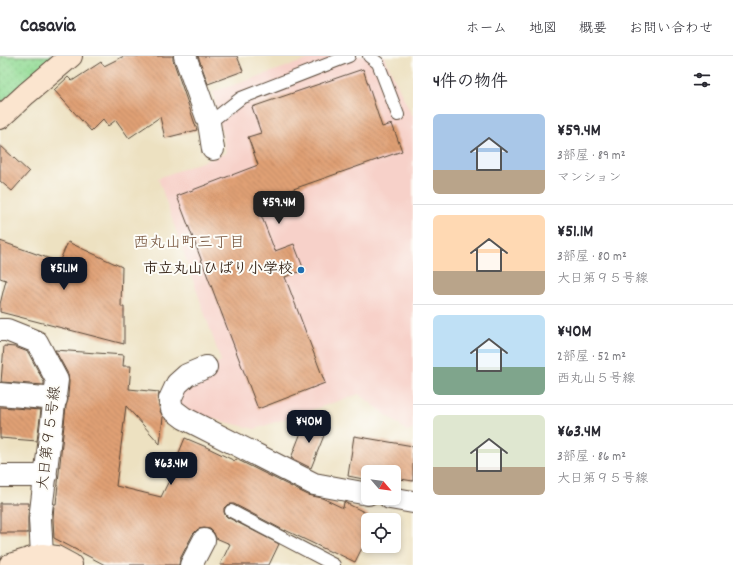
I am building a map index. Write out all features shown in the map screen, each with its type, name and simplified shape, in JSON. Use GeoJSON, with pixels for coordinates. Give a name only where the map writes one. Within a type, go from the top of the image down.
{"type":"FeatureCollection","features":[{"type":"Feature","properties":{"kind":"street"},"geometry":{"type":"LineString","coordinates":[[0,118],[71,56]]}},
{"type":"Feature","properties":{"kind":"street"},"geometry":{"type":"LineString","coordinates":[[185,56],[209,123],[212,149]]}},
{"type":"Feature","properties":{"kind":"street","name":"大日第９５号線"},"geometry":{"type":"LineString","coordinates":[[0,330],[7,330],[37,342],[57,380],[56,399],[40,519],[42,555]]}},
{"type":"Feature","properties":{"kind":"street"},"geometry":{"type":"LineString","coordinates":[[206,367],[187,375],[177,384],[170,400],[172,409],[184,418],[314,484],[361,493]]}},
{"type":"Feature","properties":{"kind":"street"},"geometry":{"type":"LineString","coordinates":[[0,394],[56,399]]}},
{"type":"Feature","properties":{"kind":"street"},"geometry":{"type":"LineString","coordinates":[[0,476],[46,476]]}},
{"type":"Feature","properties":{"kind":"street"},"geometry":{"type":"LineString","coordinates":[[401,500],[413,502]]}},
{"type":"Feature","properties":{"kind":"street"},"geometry":{"type":"LineString","coordinates":[[191,565],[204,540]]}},
{"type":"Feature","properties":{"kind":"street"},"geometry":{"type":"LineString","coordinates":[[10,565],[42,555],[56,557],[71,565]]}},
{"type":"Feature","properties":{"kind":"lane"},"geometry":{"type":"LineString","coordinates":[[209,123],[241,98],[349,56]]}},
{"type":"Feature","properties":{"kind":"lane"},"geometry":{"type":"LineString","coordinates":[[369,56],[378,62],[398,115]]}},
{"type":"Feature","properties":{"kind":"lane"},"geometry":{"type":"LineString","coordinates":[[231,511],[334,565]]}},
{"type":"Feature","properties":{"kind":"shaded area","name":"市立丸山ひばり小学校"},"geometry":{"type":"Polygon","coordinates":[[[318,56],[384,56],[411,114],[413,115],[413,430],[407,431],[359,394],[255,429],[183,412],[174,402],[181,385],[221,361],[158,178],[226,153],[213,92],[318,56]]]}},
{"type":"Feature","properties":{"kind":"green space"},"geometry":{"type":"Polygon","coordinates":[[[0,56],[53,56],[0,104],[0,56]]]}},
{"type":"Feature","properties":{"kind":"building"},"geometry":{"type":"Polygon","coordinates":[[[124,56],[173,56],[173,60],[197,130],[165,138],[160,117],[129,138],[116,120],[108,126],[103,119],[91,131],[54,90],[68,77],[72,81],[101,62],[104,66],[124,56]]]}},
{"type":"Feature","properties":{"kind":"building"},"geometry":{"type":"Polygon","coordinates":[[[198,56],[237,56],[243,71],[208,84],[198,56]]]}},
{"type":"Feature","properties":{"kind":"building"},"geometry":{"type":"Polygon","coordinates":[[[363,69],[382,127],[392,124],[402,151],[256,202],[275,251],[294,244],[304,270],[285,277],[325,383],[258,409],[177,196],[258,165],[248,137],[261,133],[252,107],[363,69]]]}},
{"type":"Feature","properties":{"kind":"building"},"geometry":{"type":"Polygon","coordinates":[[[0,145],[29,172],[12,191],[0,181],[0,145]]]}},
{"type":"Feature","properties":{"kind":"building"},"geometry":{"type":"Polygon","coordinates":[[[0,241],[59,262],[68,242],[122,267],[121,307],[124,307],[124,344],[0,312],[0,304],[6,280],[0,278],[0,241]]]}},
{"type":"Feature","properties":{"kind":"building"},"geometry":{"type":"Polygon","coordinates":[[[4,346],[15,347],[28,352],[44,382],[44,385],[1,382],[4,346]]]}},
{"type":"Feature","properties":{"kind":"building"},"geometry":{"type":"Polygon","coordinates":[[[55,350],[124,355],[123,366],[131,366],[129,389],[159,392],[158,401],[163,417],[160,444],[126,406],[116,486],[161,497],[181,456],[178,455],[185,438],[235,461],[236,459],[308,495],[322,498],[343,508],[344,502],[366,513],[361,513],[361,550],[355,562],[285,531],[234,504],[227,505],[224,508],[225,515],[227,517],[279,544],[269,565],[220,565],[230,544],[216,538],[210,529],[204,528],[198,529],[193,534],[180,559],[179,565],[105,565],[54,538],[54,504],[56,504],[66,406],[68,400],[68,374],[55,350]]]}},
{"type":"Feature","properties":{"kind":"building"},"geometry":{"type":"Polygon","coordinates":[[[0,407],[41,410],[37,441],[0,438],[0,407]]]}},
{"type":"Feature","properties":{"kind":"building"},"geometry":{"type":"Polygon","coordinates":[[[306,420],[327,428],[311,468],[291,458],[306,420]]]}},
{"type":"Feature","properties":{"kind":"building"},"geometry":{"type":"Polygon","coordinates":[[[354,436],[413,446],[413,481],[401,479],[401,465],[361,465],[361,479],[348,476],[354,436]]]}},
{"type":"Feature","properties":{"kind":"building"},"geometry":{"type":"Polygon","coordinates":[[[0,503],[29,503],[28,533],[0,533],[0,503]]]}},
{"type":"Feature","properties":{"kind":"place","name":"市立丸山ひばり小学校"},"geometry":{"type":"Point","coordinates":[301,270]}},
{"type":"Feature","properties":{"kind":"district","name":"西丸山町三丁目"},"geometry":{"type":"Point","coordinates":[189,243]}}]}
